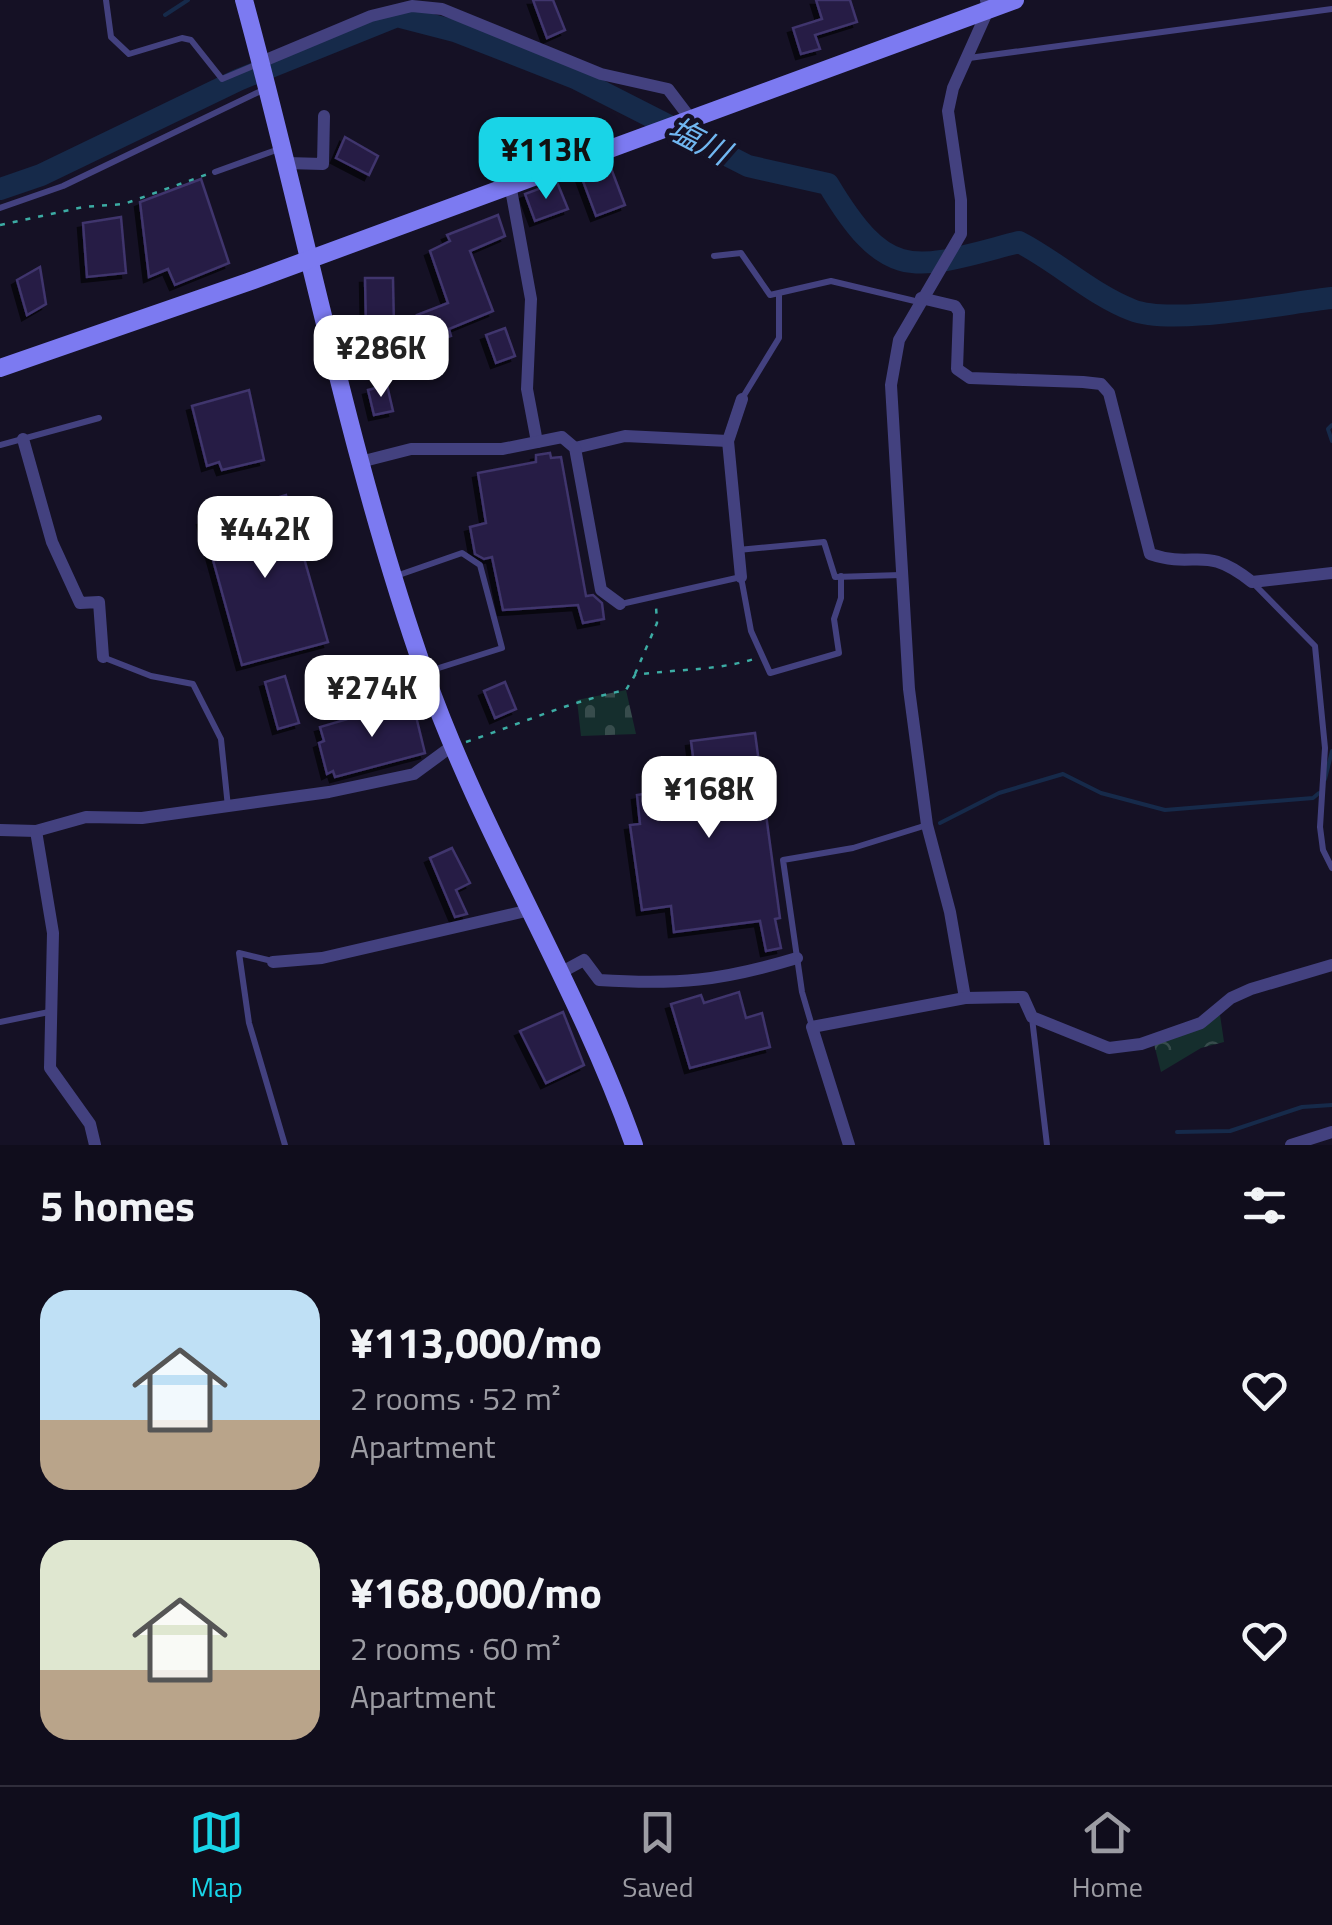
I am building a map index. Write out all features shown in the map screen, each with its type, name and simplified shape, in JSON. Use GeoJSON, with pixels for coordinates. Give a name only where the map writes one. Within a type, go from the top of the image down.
{"type":"FeatureCollection","features":[{"type":"Feature","properties":{"kind":"street"},"geometry":{"type":"LineString","coordinates":[[244,0],[394,577],[424,672],[452,746],[560,973],[634,1145]]}},
{"type":"Feature","properties":{"kind":"street"},"geometry":{"type":"LineString","coordinates":[[0,368],[644,136],[987,5],[1015,0]]}},
{"type":"Feature","properties":{"kind":"street"},"geometry":{"type":"LineString","coordinates":[[964,998],[950,912],[926,825],[908,689],[891,385],[900,340],[961,234],[961,200],[948,111],[953,88],[969,58],[987,5]]}},
{"type":"Feature","properties":{"kind":"street"},"geometry":{"type":"LineString","coordinates":[[261,62],[372,16],[412,6],[442,10],[601,74],[668,89],[690,118]]}},
{"type":"Feature","properties":{"kind":"street"},"geometry":{"type":"LineString","coordinates":[[285,155],[324,164],[324,116]]}},
{"type":"Feature","properties":{"kind":"street"},"geometry":{"type":"LineString","coordinates":[[510,184],[530,300],[527,390],[537,442]]}},
{"type":"Feature","properties":{"kind":"street"},"geometry":{"type":"LineString","coordinates":[[920,300],[955,306],[959,312],[958,369],[970,378],[1101,384],[1110,393],[1150,554],[1166,559],[1217,558],[1252,582],[1332,573]]}},
{"type":"Feature","properties":{"kind":"street"},"geometry":{"type":"LineString","coordinates":[[741,578],[728,441],[742,398]]}},
{"type":"Feature","properties":{"kind":"street"},"geometry":{"type":"LineString","coordinates":[[575,448],[625,436],[728,441]]}},
{"type":"Feature","properties":{"kind":"street"},"geometry":{"type":"LineString","coordinates":[[364,461],[411,449],[502,449],[562,437],[575,448],[601,590],[620,604]]}},
{"type":"Feature","properties":{"kind":"street"},"geometry":{"type":"LineString","coordinates":[[22,438],[52,542],[80,602],[99,602],[103,657]]}},
{"type":"Feature","properties":{"kind":"street"},"geometry":{"type":"LineString","coordinates":[[0,830],[36,831],[86,816],[142,818],[228,808],[414,774],[452,746]]}},
{"type":"Feature","properties":{"kind":"street"},"geometry":{"type":"LineString","coordinates":[[36,831],[53,934],[50,1068],[90,1124],[94,1145]]}},
{"type":"Feature","properties":{"kind":"street"},"geometry":{"type":"LineString","coordinates":[[274,962],[322,958],[530,910]]}},
{"type":"Feature","properties":{"kind":"street"},"geometry":{"type":"LineString","coordinates":[[560,973],[584,960],[599,980],[674,985],[736,976],[797,958]]}},
{"type":"Feature","properties":{"kind":"street"},"geometry":{"type":"LineString","coordinates":[[849,1145],[812,1027],[964,998],[1022,996],[1032,1017],[1109,1048],[1141,1044],[1201,1023],[1231,998],[1251,989],[1332,966]]}},
{"type":"Feature","properties":{"kind":"street"},"geometry":{"type":"LineString","coordinates":[[1291,1145],[1332,1132]]}},
{"type":"Feature","properties":{"kind":"lane"},"geometry":{"type":"LineString","coordinates":[[106,0],[110,37],[129,54],[182,38],[192,40],[222,79],[261,62]]}},
{"type":"Feature","properties":{"kind":"lane"},"geometry":{"type":"LineString","coordinates":[[969,58],[1332,9]]}},
{"type":"Feature","properties":{"kind":"lane"},"geometry":{"type":"LineString","coordinates":[[0,208],[64,186],[268,87]]}},
{"type":"Feature","properties":{"kind":"lane"},"geometry":{"type":"LineString","coordinates":[[214,172],[285,155]]}},
{"type":"Feature","properties":{"kind":"lane"},"geometry":{"type":"LineString","coordinates":[[714,256],[741,253],[764,288],[780,295],[831,281],[920,300]]}},
{"type":"Feature","properties":{"kind":"lane"},"geometry":{"type":"LineString","coordinates":[[742,398],[779,338],[780,295]]}},
{"type":"Feature","properties":{"kind":"lane"},"geometry":{"type":"LineString","coordinates":[[0,445],[99,418]]}},
{"type":"Feature","properties":{"kind":"lane"},"geometry":{"type":"LineString","coordinates":[[738,550],[824,542],[835,576],[902,574]]}},
{"type":"Feature","properties":{"kind":"lane"},"geometry":{"type":"LineString","coordinates":[[394,577],[462,553],[480,566],[502,648],[424,672]]}},
{"type":"Feature","properties":{"kind":"lane"},"geometry":{"type":"LineString","coordinates":[[620,604],[741,578],[751,631],[770,672],[839,653],[834,618],[841,598],[841,576]]}},
{"type":"Feature","properties":{"kind":"lane"},"geometry":{"type":"LineString","coordinates":[[1252,582],[1315,646],[1324,769],[1320,827],[1323,850],[1332,868]]}},
{"type":"Feature","properties":{"kind":"lane"},"geometry":{"type":"LineString","coordinates":[[103,657],[152,676],[193,684],[221,740],[228,808]]}},
{"type":"Feature","properties":{"kind":"lane"},"geometry":{"type":"LineString","coordinates":[[812,1027],[783,860],[853,848],[926,825]]}},
{"type":"Feature","properties":{"kind":"lane"},"geometry":{"type":"LineString","coordinates":[[274,962],[239,953],[249,1023],[284,1145]]}},
{"type":"Feature","properties":{"kind":"lane"},"geometry":{"type":"LineString","coordinates":[[0,1022],[49,1012]]}},
{"type":"Feature","properties":{"kind":"lane"},"geometry":{"type":"LineString","coordinates":[[1032,1017],[1048,1145]]}},
{"type":"Feature","properties":{"kind":"path"},"geometry":{"type":"LineString","coordinates":[[0,225],[83,207],[124,204],[214,172]]}},
{"type":"Feature","properties":{"kind":"path"},"geometry":{"type":"LineString","coordinates":[[452,746],[540,718],[577,700],[626,690],[657,623],[655,599]]}},
{"type":"Feature","properties":{"kind":"path"},"geometry":{"type":"LineString","coordinates":[[635,675],[684,668],[719,670],[764,656]]}},
{"type":"Feature","properties":{"kind":"green space"},"geometry":{"type":"Polygon","coordinates":[[[626,690],[636,734],[581,736],[577,700],[626,690]]]}},
{"type":"Feature","properties":{"kind":"green space"},"geometry":{"type":"Polygon","coordinates":[[[1220,1015],[1224,1042],[1201,1048],[1161,1072],[1154,1044],[1220,1015]]]}},
{"type":"Feature","properties":{"kind":"building"},"geometry":{"type":"Polygon","coordinates":[[[533,0],[553,0],[565,30],[547,38],[533,0]]]}},
{"type":"Feature","properties":{"kind":"building"},"geometry":{"type":"Polygon","coordinates":[[[816,0],[850,0],[857,22],[815,35],[820,49],[801,54],[793,28],[822,19],[816,0]]]}},
{"type":"Feature","properties":{"kind":"building"},"geometry":{"type":"Polygon","coordinates":[[[345,137],[378,156],[369,175],[336,158],[345,137]]]}},
{"type":"Feature","properties":{"kind":"building"},"geometry":{"type":"Polygon","coordinates":[[[609,163],[625,205],[596,216],[580,173],[609,163]]]}},
{"type":"Feature","properties":{"kind":"building"},"geometry":{"type":"Polygon","coordinates":[[[201,179],[229,263],[175,285],[168,269],[149,277],[140,202],[201,179]]]}},
{"type":"Feature","properties":{"kind":"building"},"geometry":{"type":"Polygon","coordinates":[[[557,182],[568,209],[535,221],[525,194],[557,182]]]}},
{"type":"Feature","properties":{"kind":"building"},"geometry":{"type":"Polygon","coordinates":[[[498,215],[505,236],[470,251],[493,311],[449,329],[451,336],[429,344],[417,315],[448,303],[430,251],[450,241],[447,235],[498,215]]]}},
{"type":"Feature","properties":{"kind":"building"},"geometry":{"type":"Polygon","coordinates":[[[121,217],[126,273],[87,277],[83,223],[121,217]]]}},
{"type":"Feature","properties":{"kind":"building"},"geometry":{"type":"Polygon","coordinates":[[[40,267],[46,304],[27,315],[17,280],[40,267]]]}},
{"type":"Feature","properties":{"kind":"building"},"geometry":{"type":"Polygon","coordinates":[[[365,278],[393,278],[394,328],[400,328],[401,351],[383,351],[382,327],[366,327],[365,278]]]}},
{"type":"Feature","properties":{"kind":"building"},"geometry":{"type":"Polygon","coordinates":[[[505,328],[515,356],[496,363],[486,335],[505,328]]]}},
{"type":"Feature","properties":{"kind":"building"},"geometry":{"type":"Polygon","coordinates":[[[387,385],[393,411],[374,415],[368,390],[387,385]]]}},
{"type":"Feature","properties":{"kind":"building"},"geometry":{"type":"Polygon","coordinates":[[[249,390],[264,460],[222,470],[219,462],[207,466],[192,406],[249,390]]]}},
{"type":"Feature","properties":{"kind":"building"},"geometry":{"type":"Polygon","coordinates":[[[550,453],[551,458],[561,457],[586,596],[593,595],[602,603],[604,619],[583,623],[578,605],[503,610],[492,557],[484,559],[475,554],[470,527],[486,523],[478,473],[536,462],[536,455],[550,453]]]}},
{"type":"Feature","properties":{"kind":"building"},"geometry":{"type":"Polygon","coordinates":[[[286,495],[328,642],[242,665],[202,520],[286,495]]]}},
{"type":"Feature","properties":{"kind":"building"},"geometry":{"type":"Polygon","coordinates":[[[285,676],[299,723],[278,729],[265,682],[285,676]]]}},
{"type":"Feature","properties":{"kind":"building"},"geometry":{"type":"Polygon","coordinates":[[[505,682],[516,709],[495,718],[484,691],[505,682]]]}},
{"type":"Feature","properties":{"kind":"building"},"geometry":{"type":"Polygon","coordinates":[[[412,700],[425,753],[335,777],[333,771],[327,774],[319,743],[324,741],[320,727],[412,700]]]}},
{"type":"Feature","properties":{"kind":"building"},"geometry":{"type":"Polygon","coordinates":[[[755,733],[780,918],[775,919],[781,948],[766,951],[760,921],[674,932],[671,906],[642,910],[630,825],[640,824],[637,795],[650,793],[647,771],[694,764],[691,741],[755,733]]]}},
{"type":"Feature","properties":{"kind":"building"},"geometry":{"type":"Polygon","coordinates":[[[452,848],[470,883],[456,890],[467,914],[455,917],[430,858],[452,848]]]}},
{"type":"Feature","properties":{"kind":"building"},"geometry":{"type":"Polygon","coordinates":[[[739,992],[746,1018],[762,1013],[770,1047],[690,1068],[671,1004],[701,995],[704,1003],[739,992]]]}},
{"type":"Feature","properties":{"kind":"building"},"geometry":{"type":"Polygon","coordinates":[[[563,1012],[584,1065],[546,1083],[520,1031],[563,1012]]]}},
{"type":"Feature","properties":{"kind":"waterway"},"geometry":{"type":"LineString","coordinates":[[165,15],[188,0]]}},
{"type":"Feature","properties":{"kind":"waterway","name":"塩川"},"geometry":{"type":"LineString","coordinates":[[0,189],[41,175],[238,80],[397,16],[455,31],[575,78],[748,166],[828,184],[869,240],[888,254],[907,261],[954,259],[1019,242],[1103,295],[1132,310],[1150,314],[1200,315],[1332,298]]}},
{"type":"Feature","properties":{"kind":"waterway"},"geometry":{"type":"LineString","coordinates":[[1332,425],[1328,429],[1332,441]]}},
{"type":"Feature","properties":{"kind":"waterway"},"geometry":{"type":"LineString","coordinates":[[1325,779],[1332,751]]}},
{"type":"Feature","properties":{"kind":"waterway"},"geometry":{"type":"LineString","coordinates":[[940,823],[999,793],[1063,774],[1101,793],[1165,810],[1313,798],[1319,793]]}},
{"type":"Feature","properties":{"kind":"waterway"},"geometry":{"type":"LineString","coordinates":[[1177,1132],[1230,1131],[1302,1107],[1332,1105]]}}]}
